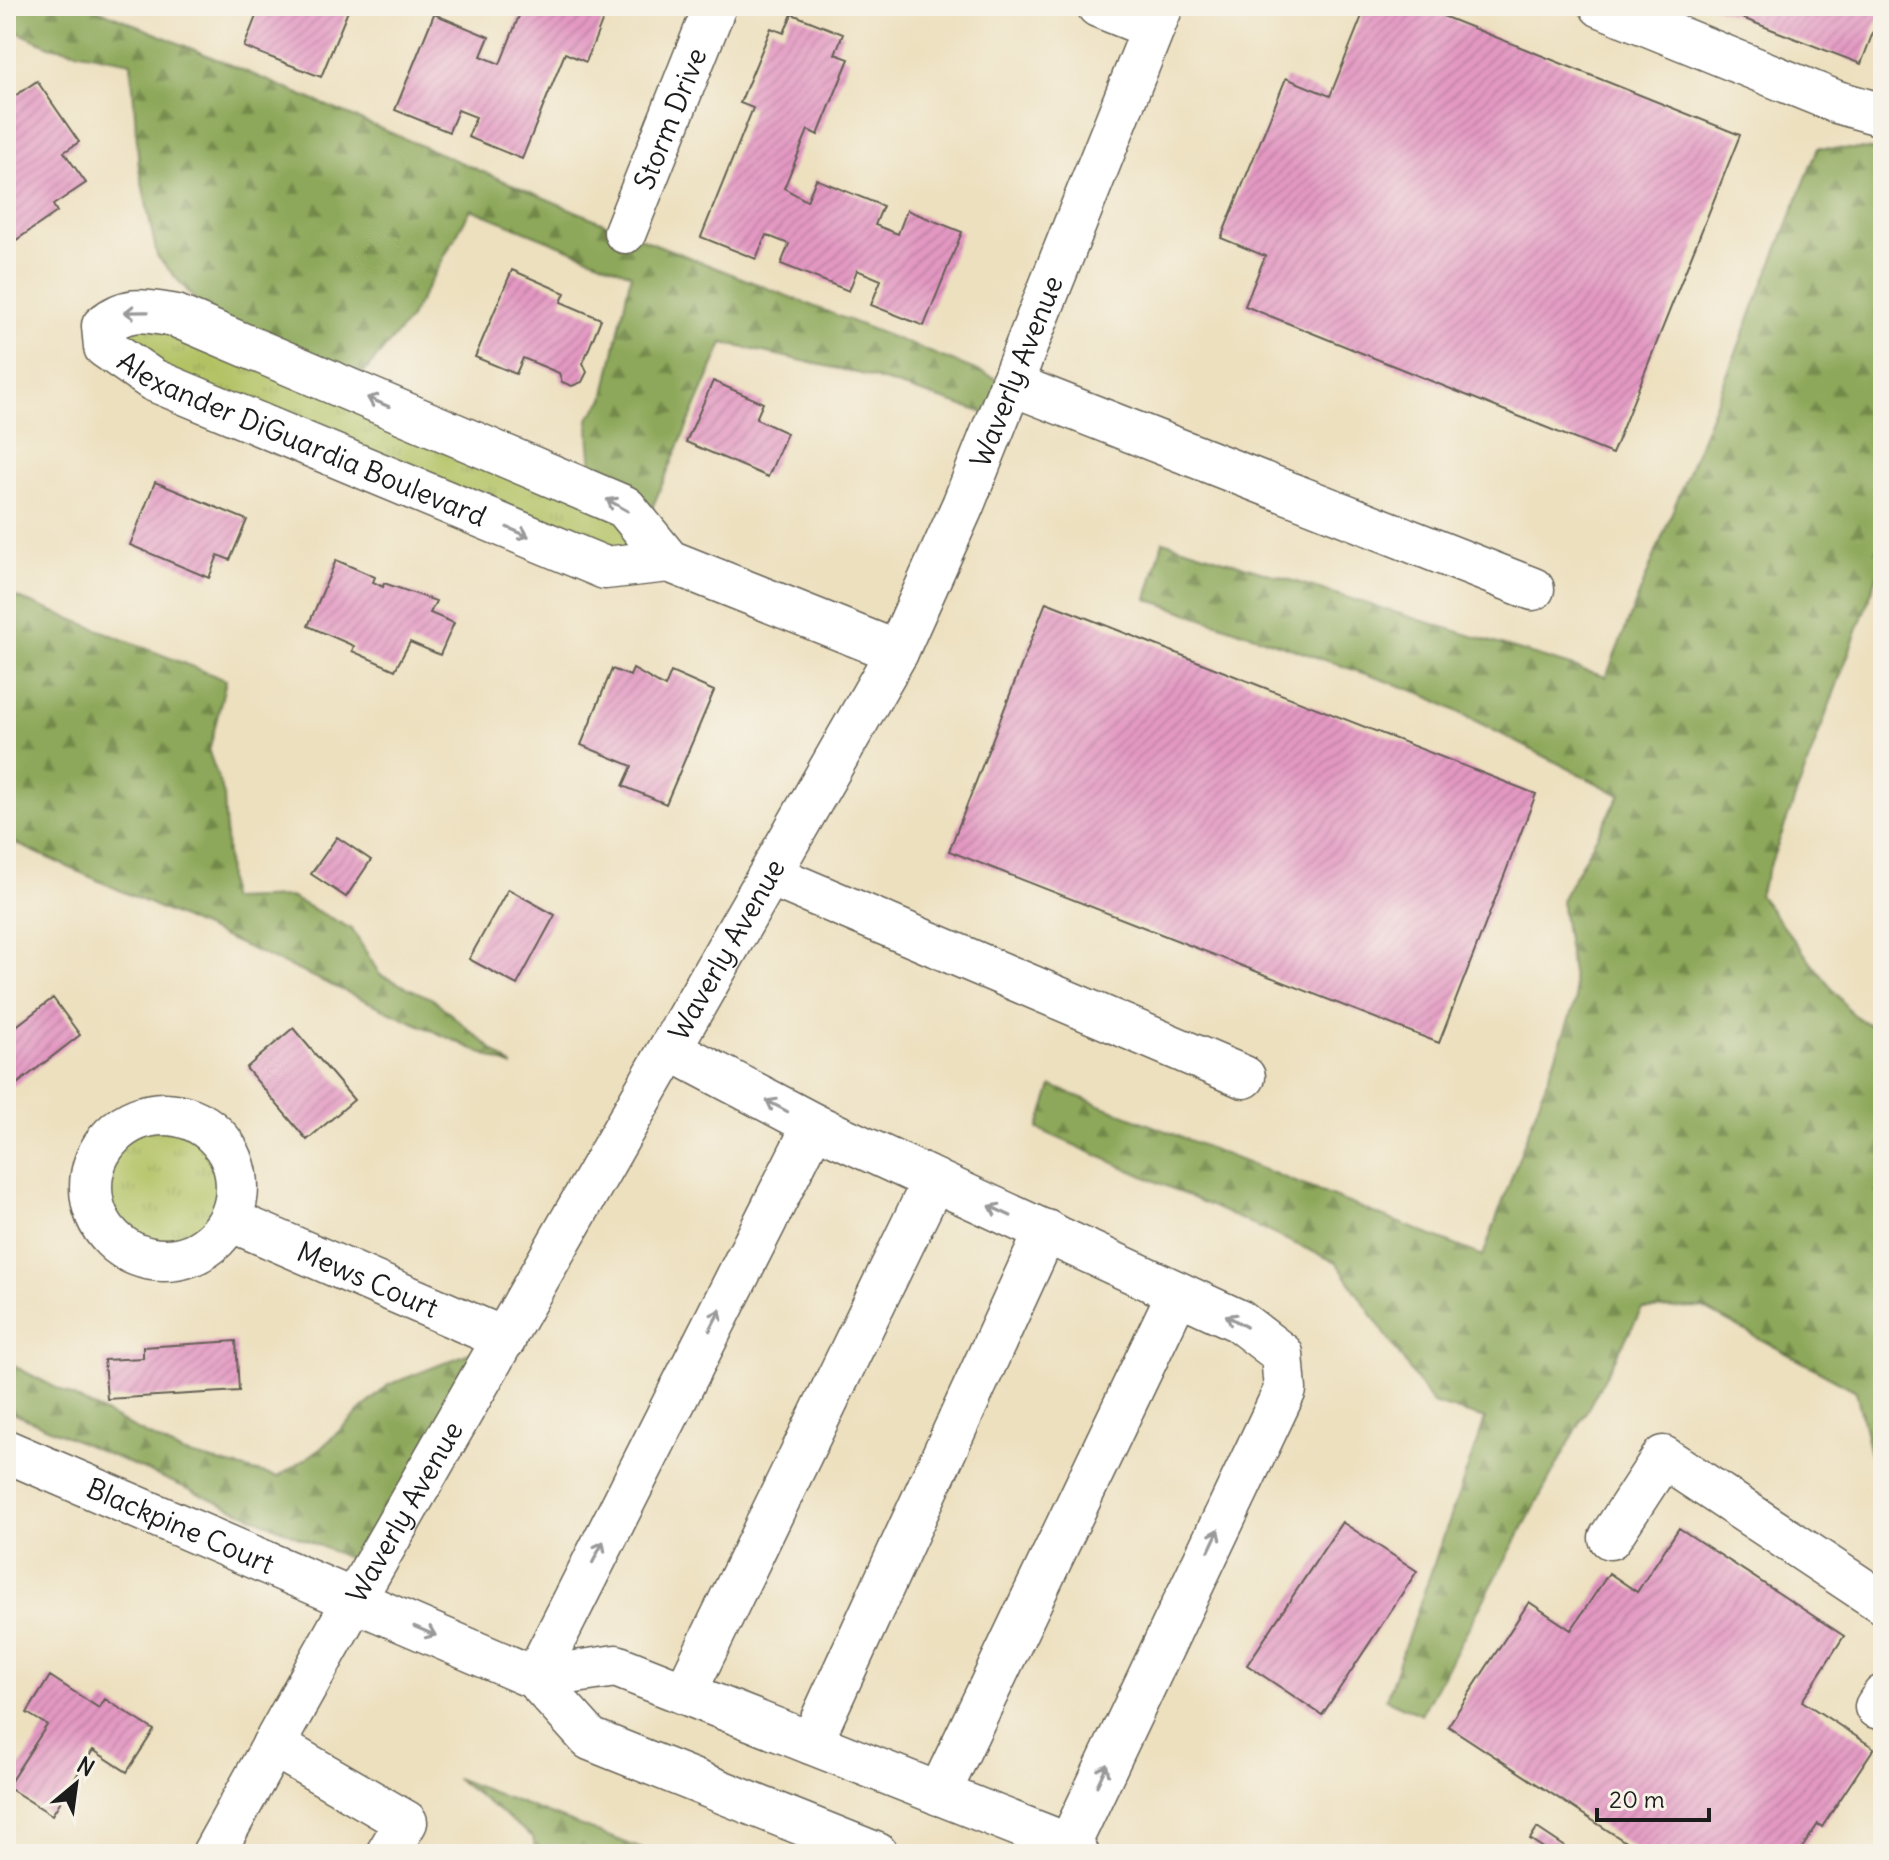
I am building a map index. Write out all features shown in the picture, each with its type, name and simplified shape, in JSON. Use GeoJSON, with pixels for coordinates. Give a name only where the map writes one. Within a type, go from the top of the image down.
{"type":"FeatureCollection","features":[{"type":"Feature","properties":{"kind":"street","name":"Storm Drive"},"geometry":{"type":"LineString","coordinates":[[625,232],[715,6]]}},
{"type":"Feature","properties":{"kind":"street"},"geometry":{"type":"LineString","coordinates":[[1098,6],[1157,17]]}},
{"type":"Feature","properties":{"kind":"street"},"geometry":{"type":"LineString","coordinates":[[1601,6],[1837,102],[1883,115]]}},
{"type":"Feature","properties":{"kind":"street","name":"Waverly Avenue"},"geometry":{"type":"LineString","coordinates":[[213,1854],[354,1600],[897,652],[931,582],[1157,17]]}},
{"type":"Feature","properties":{"kind":"street","name":"Alexander DiGuardia Boulevard"},"geometry":{"type":"LineString","coordinates":[[669,561],[625,507],[176,316],[144,311],[119,313],[103,326],[105,347],[153,380],[575,556],[605,568],[669,561],[897,652]]}},
{"type":"Feature","properties":{"kind":"street"},"geometry":{"type":"LineString","coordinates":[[1011,384],[1533,589]]}},
{"type":"Feature","properties":{"kind":"street"},"geometry":{"type":"LineString","coordinates":[[770,875],[1244,1077]]}},
{"type":"Feature","properties":{"kind":"street"},"geometry":{"type":"LineString","coordinates":[[535,1678],[616,1666],[1073,1850],[1285,1390],[1282,1354],[1239,1321],[814,1125],[670,1049]]}},
{"type":"Feature","properties":{"kind":"street"},"geometry":{"type":"LineString","coordinates":[[535,1678],[814,1125]]}},
{"type":"Feature","properties":{"kind":"street"},"geometry":{"type":"LineString","coordinates":[[685,1693],[934,1180]]}},
{"type":"Feature","properties":{"kind":"street","name":"Mews Court"},"geometry":{"type":"LineString","coordinates":[[230,1220],[505,1339]]}},
{"type":"Feature","properties":{"kind":"street"},"geometry":{"type":"LineString","coordinates":[[811,1743],[1046,1231]]}},
{"type":"Feature","properties":{"kind":"street"},"geometry":{"type":"LineString","coordinates":[[939,1794],[1178,1293]]}},
{"type":"Feature","properties":{"kind":"street","name":"Blackpine Court"},"geometry":{"type":"LineString","coordinates":[[6,1451],[535,1678]]}},
{"type":"Feature","properties":{"kind":"street"},"geometry":{"type":"LineString","coordinates":[[1610,1538],[1663,1457],[1883,1603]]}},
{"type":"Feature","properties":{"kind":"street"},"geometry":{"type":"LineString","coordinates":[[535,1678],[590,1739],[877,1854]]}},
{"type":"Feature","properties":{"kind":"street"},"geometry":{"type":"LineString","coordinates":[[273,1745],[406,1822],[387,1854]]}},
{"type":"Feature","properties":{"kind":"green space"},"geometry":{"type":"Polygon","coordinates":[[[6,6],[91,6],[625,232],[1011,384],[998,417],[861,374],[723,343],[643,529],[594,494],[588,419],[604,399],[631,274],[471,209],[409,320],[349,390],[229,339],[157,256],[139,168],[131,62],[49,46],[6,27],[6,6]]]}},
{"type":"Feature","properties":{"kind":"green space"},"geometry":{"type":"Polygon","coordinates":[[[1818,148],[1883,150],[1883,561],[1759,895],[1852,1014],[1883,1034],[1883,1498],[1879,1494],[1856,1391],[1703,1308],[1642,1309],[1421,1715],[1386,1699],[1485,1419],[1432,1403],[1336,1262],[1038,1129],[1052,1086],[1483,1256],[1576,1000],[1561,900],[1620,795],[1421,693],[1147,599],[1163,541],[1606,677],[1818,148]]]}},
{"type":"Feature","properties":{"kind":"green space"},"geometry":{"type":"Polygon","coordinates":[[[119,313],[625,507],[669,561],[605,568],[125,363],[119,313]]]}},
{"type":"Feature","properties":{"kind":"green space"},"geometry":{"type":"Polygon","coordinates":[[[6,593],[226,680],[209,752],[224,795],[229,899],[290,897],[352,929],[380,975],[433,999],[513,1067],[6,839],[6,593]]]}},
{"type":"Feature","properties":{"kind":"green space"},"geometry":{"type":"Polygon","coordinates":[[[164,1114],[192,1119],[216,1135],[232,1159],[237,1187],[232,1215],[216,1239],[192,1255],[164,1260],[136,1255],[112,1239],[96,1215],[91,1187],[96,1159],[112,1135],[136,1119],[164,1114]]]}},
{"type":"Feature","properties":{"kind":"green space"},"geometry":{"type":"Polygon","coordinates":[[[505,1339],[373,1569],[6,1410],[6,1362],[182,1453],[278,1477],[320,1449],[388,1385],[505,1339]]]}},
{"type":"Feature","properties":{"kind":"green space"},"geometry":{"type":"Polygon","coordinates":[[[455,1778],[655,1854],[536,1854],[533,1837],[455,1778]]]}},
{"type":"Feature","properties":{"kind":"building"},"geometry":{"type":"Polygon","coordinates":[[[260,6],[350,6],[321,77],[244,47],[260,6]]]}},
{"type":"Feature","properties":{"kind":"building"},"geometry":{"type":"Polygon","coordinates":[[[523,6],[607,9],[586,62],[565,53],[522,159],[468,137],[476,117],[458,110],[449,132],[395,110],[434,14],[489,37],[481,56],[500,64],[523,6]]]}},
{"type":"Feature","properties":{"kind":"building"},"geometry":{"type":"Polygon","coordinates":[[[1366,6],[1418,6],[1740,135],[1612,454],[1245,306],[1265,256],[1221,238],[1286,78],[1330,96],[1366,6]]]}},
{"type":"Feature","properties":{"kind":"building"},"geometry":{"type":"Polygon","coordinates":[[[1711,6],[1883,6],[1861,64],[1711,6]]]}},
{"type":"Feature","properties":{"kind":"building"},"geometry":{"type":"Polygon","coordinates":[[[792,14],[843,34],[835,54],[849,59],[818,135],[808,130],[784,188],[807,201],[816,179],[883,206],[875,225],[898,234],[907,210],[962,232],[924,326],[871,305],[881,280],[857,270],[849,291],[781,264],[789,244],[766,235],[756,259],[701,237],[753,108],[740,103],[771,28],[784,33],[792,14]]]}},
{"type":"Feature","properties":{"kind":"building"},"geometry":{"type":"Polygon","coordinates":[[[37,81],[79,142],[64,152],[86,183],[53,205],[57,212],[6,247],[6,164],[13,159],[6,146],[15,139],[6,126],[6,102],[37,81]]]}},
{"type":"Feature","properties":{"kind":"building"},"geometry":{"type":"Polygon","coordinates":[[[512,270],[565,293],[561,302],[601,319],[583,363],[587,372],[582,382],[572,386],[562,382],[559,373],[523,358],[516,374],[475,357],[512,270]]]}},
{"type":"Feature","properties":{"kind":"building"},"geometry":{"type":"Polygon","coordinates":[[[713,381],[763,403],[756,419],[787,433],[768,477],[686,442],[713,381]]]}},
{"type":"Feature","properties":{"kind":"building"},"geometry":{"type":"Polygon","coordinates":[[[155,482],[247,520],[230,560],[218,555],[209,578],[130,545],[155,482]]]}},
{"type":"Feature","properties":{"kind":"building"},"geometry":{"type":"Polygon","coordinates":[[[336,560],[375,577],[373,582],[383,587],[384,583],[436,601],[430,613],[454,623],[440,655],[410,642],[395,670],[352,651],[354,646],[308,626],[336,560]]]}},
{"type":"Feature","properties":{"kind":"building"},"geometry":{"type":"Polygon","coordinates":[[[1046,602],[1536,794],[1439,1043],[949,851],[1046,602]]]}},
{"type":"Feature","properties":{"kind":"building"},"geometry":{"type":"Polygon","coordinates":[[[612,669],[630,676],[633,669],[665,687],[671,672],[714,691],[666,804],[623,786],[632,766],[581,745],[612,669]]]}},
{"type":"Feature","properties":{"kind":"building"},"geometry":{"type":"Polygon","coordinates":[[[337,837],[371,860],[346,897],[311,874],[337,837]]]}},
{"type":"Feature","properties":{"kind":"building"},"geometry":{"type":"Polygon","coordinates":[[[508,889],[555,915],[517,985],[469,959],[508,889]]]}},
{"type":"Feature","properties":{"kind":"building"},"geometry":{"type":"Polygon","coordinates":[[[53,998],[80,1035],[13,1087],[6,1077],[6,1034],[53,998]]]}},
{"type":"Feature","properties":{"kind":"building"},"geometry":{"type":"Polygon","coordinates":[[[293,1028],[354,1100],[307,1140],[246,1068],[293,1028]]]}},
{"type":"Feature","properties":{"kind":"building"},"geometry":{"type":"Polygon","coordinates":[[[236,1341],[239,1391],[107,1399],[104,1360],[143,1358],[143,1347],[236,1341]]]}},
{"type":"Feature","properties":{"kind":"building"},"geometry":{"type":"Polygon","coordinates":[[[1342,1522],[1417,1571],[1322,1715],[1247,1665],[1342,1522]]]}},
{"type":"Feature","properties":{"kind":"building"},"geometry":{"type":"Polygon","coordinates":[[[1679,1528],[1844,1636],[1802,1701],[1874,1748],[1822,1827],[1818,1824],[1798,1854],[1644,1854],[1448,1726],[1529,1602],[1571,1630],[1609,1573],[1637,1592],[1679,1528]]]}},
{"type":"Feature","properties":{"kind":"building"},"geometry":{"type":"Polygon","coordinates":[[[50,1676],[99,1708],[105,1699],[154,1730],[127,1772],[93,1750],[52,1815],[7,1787],[47,1725],[27,1713],[50,1676]]]}},
{"type":"Feature","properties":{"kind":"building"},"geometry":{"type":"Polygon","coordinates":[[[1537,1828],[1576,1854],[1541,1854],[1545,1849],[1530,1839],[1537,1828]]]}}]}
